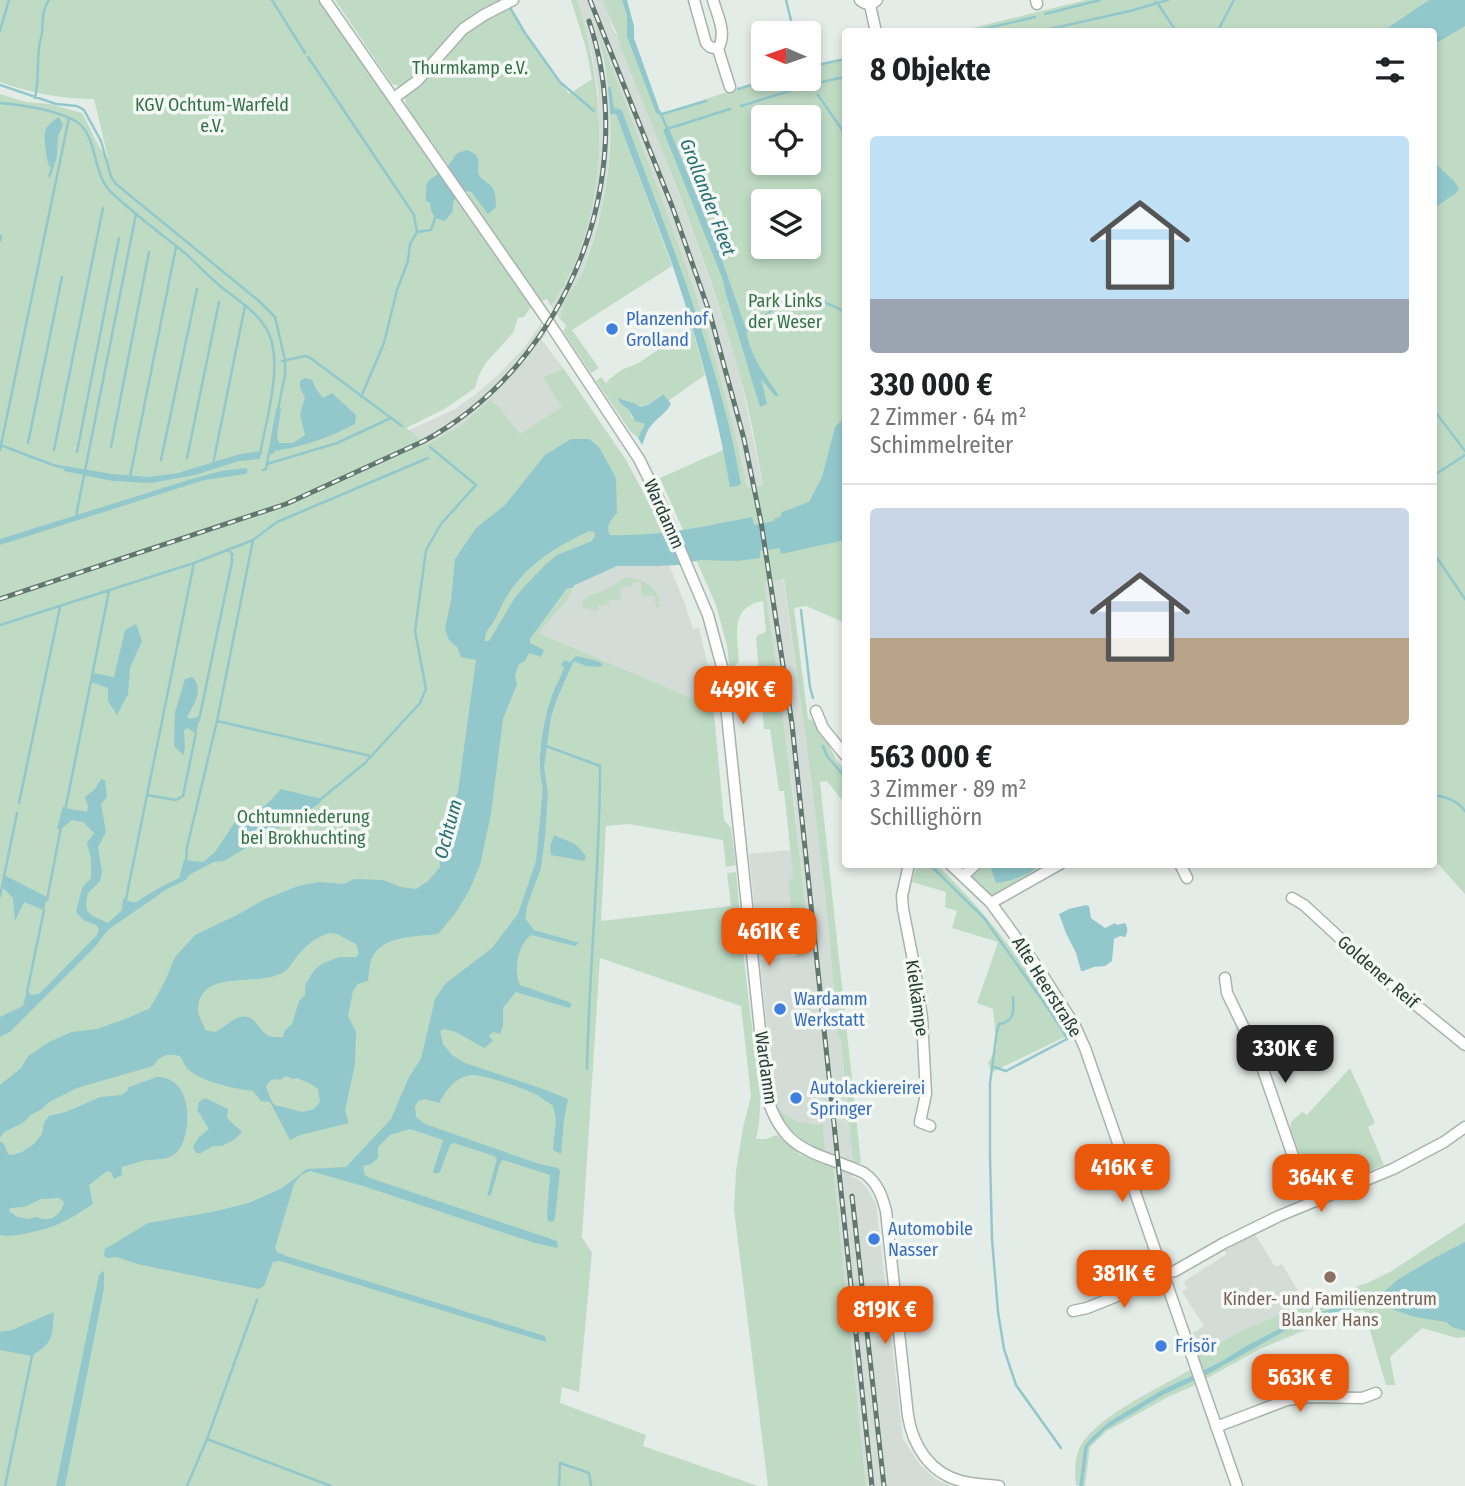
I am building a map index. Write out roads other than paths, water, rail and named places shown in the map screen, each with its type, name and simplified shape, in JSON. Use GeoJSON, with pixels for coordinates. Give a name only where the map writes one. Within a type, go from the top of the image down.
{"type":"FeatureCollection","features":[{"type":"Feature","properties":{"kind":"street","name":"Wardamm"},"geometry":{"type":"LineString","coordinates":[[325,0],[462,195],[639,459],[670,526],[708,615],[722,667],[767,1097],[773,1116],[783,1132],[809,1153],[864,1173],[876,1185],[886,1210],[912,1436],[928,1460],[951,1477],[960,1481],[999,1486]]}},
{"type":"Feature","properties":{"kind":"street"},"geometry":{"type":"LineString","coordinates":[[394,98],[416,82],[463,29],[513,0]]}},
{"type":"Feature","properties":{"kind":"street"},"geometry":{"type":"LineString","coordinates":[[694,0],[706,43],[718,49]]}},
{"type":"Feature","properties":{"kind":"street"},"geometry":{"type":"LineString","coordinates":[[713,0],[724,34],[718,49],[730,87]]}},
{"type":"Feature","properties":{"kind":"street"},"geometry":{"type":"LineString","coordinates":[[869,2],[875,28]]}},
{"type":"Feature","properties":{"kind":"street"},"geometry":{"type":"LineString","coordinates":[[816,711],[822,728],[842,751]]}},
{"type":"Feature","properties":{"kind":"street","name":"Kielkämpe"},"geometry":{"type":"LineString","coordinates":[[908,868],[902,896],[922,1018],[926,1094],[920,1122],[930,1126]]}},
{"type":"Feature","properties":{"kind":"street","name":"Alte Heerstraße"},"geometry":{"type":"LineString","coordinates":[[954,868],[991,903],[1038,968],[1075,1026],[1085,1048],[1237,1486]]}},
{"type":"Feature","properties":{"kind":"street"},"geometry":{"type":"LineString","coordinates":[[962,876],[971,868]]}},
{"type":"Feature","properties":{"kind":"street"},"geometry":{"type":"LineString","coordinates":[[991,903],[1053,868]]}},
{"type":"Feature","properties":{"kind":"street"},"geometry":{"type":"LineString","coordinates":[[1183,868],[1187,878]]}},
{"type":"Feature","properties":{"kind":"street","name":"Goldener Reif"},"geometry":{"type":"LineString","coordinates":[[1292,898],[1304,905],[1382,977],[1465,1045]]}},
{"type":"Feature","properties":{"kind":"street"},"geometry":{"type":"LineString","coordinates":[[1225,978],[1227,993],[1260,1061],[1312,1202]]}},
{"type":"Feature","properties":{"kind":"street"},"geometry":{"type":"LineString","coordinates":[[1073,1311],[1116,1296],[1120,1288],[1175,1271],[1251,1229],[1393,1169],[1444,1142],[1465,1127]]}},
{"type":"Feature","properties":{"kind":"street"},"geometry":{"type":"LineString","coordinates":[[1216,1427],[1287,1400],[1309,1397],[1362,1398],[1376,1393]]}},
{"type":"Feature","properties":{"kind":"water"},"geometry":{"type":"Polygon","coordinates":[[[622,0],[627,0],[634,26],[634,38],[661,114],[659,115],[627,37],[627,16],[622,0]]]}},
{"type":"Feature","properties":{"kind":"water"},"geometry":{"type":"Polygon","coordinates":[[[1429,0],[1465,0],[1465,26],[1437,43],[1437,28],[1387,28],[1429,0]]]}},
{"type":"Feature","properties":{"kind":"water"},"geometry":{"type":"Polygon","coordinates":[[[608,87],[611,87],[614,108],[622,110],[694,308],[731,433],[741,484],[738,486],[730,487],[713,402],[690,319],[616,114],[610,114],[608,87]]]}},
{"type":"Feature","properties":{"kind":"water"},"geometry":{"type":"Polygon","coordinates":[[[59,117],[63,125],[58,136],[57,157],[50,178],[45,132],[59,117]]]}},
{"type":"Feature","properties":{"kind":"water"},"geometry":{"type":"Polygon","coordinates":[[[668,126],[717,246],[754,355],[779,396],[775,396],[761,379],[767,404],[760,407],[723,280],[663,130],[668,126]]]}},
{"type":"Feature","properties":{"kind":"water"},"geometry":{"type":"Polygon","coordinates":[[[467,150],[479,160],[480,176],[494,190],[496,207],[488,214],[472,193],[467,191],[456,198],[453,211],[445,221],[435,218],[430,203],[426,201],[428,181],[447,167],[457,153],[467,150]]]}},
{"type":"Feature","properties":{"kind":"water"},"geometry":{"type":"Polygon","coordinates":[[[1437,165],[1454,181],[1459,189],[1437,206],[1437,165]]]}},
{"type":"Feature","properties":{"kind":"water"},"geometry":{"type":"Polygon","coordinates":[[[305,378],[312,380],[323,398],[332,393],[356,415],[355,424],[316,441],[275,451],[272,455],[268,453],[276,409],[281,408],[277,436],[279,443],[293,443],[305,435],[300,414],[305,397],[300,381],[305,378]]]}},
{"type":"Feature","properties":{"kind":"water"},"geometry":{"type":"Polygon","coordinates":[[[663,394],[671,404],[647,431],[642,445],[638,438],[645,424],[635,421],[618,398],[640,407],[648,405],[663,394]]]}},
{"type":"Feature","properties":{"kind":"water","name":"Ochtum"},"geometry":{"type":"Polygon","coordinates":[[[842,420],[842,541],[781,554],[780,548],[760,551],[760,558],[737,561],[700,560],[678,565],[617,566],[567,588],[530,639],[530,643],[544,650],[541,657],[529,653],[525,661],[519,664],[515,675],[517,684],[503,719],[491,814],[480,865],[468,893],[438,934],[391,941],[377,950],[371,961],[368,981],[358,984],[353,991],[348,1016],[356,1032],[355,1064],[345,1111],[349,1123],[290,1140],[270,1102],[261,1101],[253,1091],[202,1078],[188,1069],[180,1056],[171,1055],[161,1057],[153,1066],[77,1088],[49,1102],[23,1123],[4,1132],[0,1138],[0,1085],[21,1068],[28,1056],[51,1041],[72,1032],[97,1029],[150,1008],[175,957],[195,935],[263,900],[298,886],[319,882],[344,884],[354,879],[383,880],[416,889],[429,880],[440,867],[438,838],[458,792],[476,660],[461,657],[445,629],[455,559],[476,528],[505,505],[545,455],[571,439],[589,439],[599,447],[616,478],[617,513],[608,526],[610,535],[664,533],[752,517],[754,525],[774,521],[782,512],[809,502],[822,477],[835,427],[842,420]],[[589,531],[563,544],[540,559],[521,577],[486,633],[485,641],[489,641],[514,599],[546,564],[557,555],[592,541],[594,532],[589,531]],[[330,933],[307,946],[285,971],[274,976],[220,983],[209,988],[201,996],[198,1010],[205,1030],[215,1032],[236,1018],[245,1017],[269,1036],[283,1037],[285,1030],[292,1024],[299,1001],[305,995],[305,986],[314,970],[339,957],[356,957],[359,953],[356,944],[330,933]],[[286,1076],[268,1083],[266,1087],[272,1102],[302,1112],[314,1109],[320,1102],[318,1089],[297,1078],[286,1076]]]}},
{"type":"Feature","properties":{"kind":"water"},"geometry":{"type":"Polygon","coordinates":[[[262,451],[260,459],[239,461],[195,475],[151,483],[113,481],[64,471],[65,466],[149,477],[178,473],[240,454],[262,451]]]}},
{"type":"Feature","properties":{"kind":"water"},"geometry":{"type":"Polygon","coordinates":[[[246,468],[246,474],[204,480],[0,545],[0,539],[195,478],[246,468]]]}},
{"type":"Feature","properties":{"kind":"water"},"geometry":{"type":"Polygon","coordinates":[[[136,624],[142,641],[130,668],[128,694],[117,715],[108,701],[108,688],[91,682],[93,673],[114,677],[125,630],[136,624]]]}},
{"type":"Feature","properties":{"kind":"water"},"geometry":{"type":"Polygon","coordinates":[[[576,656],[603,664],[600,667],[586,666],[574,661],[551,717],[544,767],[548,794],[541,868],[525,918],[534,930],[579,943],[575,946],[531,935],[520,951],[517,965],[520,985],[572,1005],[569,1008],[516,992],[503,1008],[500,1034],[493,1032],[489,1036],[493,1041],[484,1048],[456,1032],[444,1029],[440,1031],[443,1044],[452,1055],[465,1063],[568,1099],[561,1154],[553,1150],[556,1120],[553,1106],[522,1088],[477,1075],[465,1076],[452,1085],[439,1103],[425,1099],[418,1101],[415,1107],[416,1117],[425,1124],[539,1164],[558,1168],[560,1171],[555,1218],[553,1222],[548,1221],[550,1175],[503,1160],[491,1195],[487,1196],[497,1159],[494,1156],[454,1143],[450,1145],[440,1172],[436,1174],[433,1172],[443,1140],[410,1129],[390,1135],[378,1147],[378,1158],[363,1166],[365,1175],[370,1178],[557,1241],[557,1248],[310,1171],[301,1175],[294,1184],[275,1248],[286,1256],[545,1336],[546,1342],[280,1261],[273,1262],[264,1286],[259,1289],[137,1264],[117,1257],[106,1258],[105,1249],[148,1223],[249,1203],[282,1188],[307,1169],[346,1167],[391,1119],[409,1077],[421,1059],[435,999],[445,984],[492,948],[518,914],[536,861],[543,788],[540,753],[547,714],[564,667],[561,665],[564,660],[570,662],[576,656]]]}},
{"type":"Feature","properties":{"kind":"water"},"geometry":{"type":"Polygon","coordinates":[[[192,677],[198,686],[198,692],[187,717],[190,719],[200,716],[196,734],[188,728],[184,730],[183,755],[174,746],[175,712],[185,679],[192,677]]]}},
{"type":"Feature","properties":{"kind":"water"},"geometry":{"type":"Polygon","coordinates":[[[101,779],[105,780],[107,797],[101,804],[106,832],[98,847],[102,872],[100,881],[88,893],[86,903],[91,915],[108,923],[122,910],[123,898],[136,902],[179,878],[184,860],[203,862],[215,852],[239,816],[265,806],[281,789],[322,799],[319,804],[224,861],[214,862],[189,875],[186,880],[167,889],[108,930],[95,947],[10,1032],[0,1037],[0,1017],[23,1006],[27,990],[31,995],[39,994],[97,935],[99,929],[96,925],[83,920],[76,912],[82,888],[91,878],[91,859],[87,843],[94,833],[83,822],[72,820],[57,829],[63,806],[87,812],[85,797],[95,789],[101,779]]]}},
{"type":"Feature","properties":{"kind":"water"},"geometry":{"type":"Polygon","coordinates":[[[554,835],[575,844],[586,856],[584,861],[551,855],[550,846],[554,835]]]}},
{"type":"Feature","properties":{"kind":"water"},"geometry":{"type":"Polygon","coordinates":[[[1036,868],[1020,877],[996,883],[991,869],[1036,868]]]}},
{"type":"Feature","properties":{"kind":"water"},"geometry":{"type":"Polygon","coordinates":[[[4,875],[47,897],[44,910],[24,902],[15,921],[13,898],[2,887],[4,875]]]}},
{"type":"Feature","properties":{"kind":"water"},"geometry":{"type":"Polygon","coordinates":[[[1089,906],[1091,918],[1105,928],[1115,923],[1125,923],[1127,930],[1125,937],[1114,939],[1112,961],[1105,966],[1081,971],[1059,914],[1089,906]]]}},
{"type":"Feature","properties":{"kind":"water"},"geometry":{"type":"Polygon","coordinates":[[[163,1077],[179,1087],[186,1104],[187,1125],[178,1151],[168,1158],[122,1167],[122,1175],[114,1179],[111,1172],[107,1171],[89,1185],[93,1204],[62,1222],[28,1233],[0,1235],[0,1141],[8,1154],[22,1152],[42,1134],[44,1123],[49,1116],[66,1112],[100,1097],[122,1095],[129,1087],[163,1077]],[[59,1198],[41,1199],[24,1207],[10,1208],[9,1211],[17,1217],[50,1219],[60,1211],[64,1202],[59,1198]]]}},
{"type":"Feature","properties":{"kind":"water"},"geometry":{"type":"Polygon","coordinates":[[[205,1098],[228,1109],[227,1118],[242,1132],[222,1146],[213,1146],[196,1153],[193,1147],[198,1138],[209,1129],[197,1110],[199,1102],[205,1098]]]}},
{"type":"Feature","properties":{"kind":"water"},"geometry":{"type":"Polygon","coordinates":[[[1465,1242],[1465,1331],[1446,1322],[1394,1310],[1386,1299],[1307,1321],[1165,1394],[1106,1429],[1088,1447],[1083,1486],[1079,1486],[1084,1447],[1109,1422],[1162,1390],[1298,1319],[1383,1293],[1397,1280],[1465,1242]]]}},
{"type":"Feature","properties":{"kind":"water"},"geometry":{"type":"Polygon","coordinates":[[[103,1271],[104,1288],[65,1486],[56,1486],[99,1275],[103,1271]]]}},
{"type":"Feature","properties":{"kind":"water"},"geometry":{"type":"Polygon","coordinates":[[[54,1312],[53,1328],[48,1342],[32,1356],[0,1350],[0,1332],[12,1330],[54,1312]]]}},
{"type":"Feature","properties":{"kind":"waterway"},"geometry":{"type":"LineString","coordinates":[[0,31],[9,0]]}},
{"type":"Feature","properties":{"kind":"waterway"},"geometry":{"type":"LineString","coordinates":[[35,98],[43,15],[49,0]]}},
{"type":"Feature","properties":{"kind":"waterway"},"geometry":{"type":"LineString","coordinates":[[272,0],[305,53]]}},
{"type":"Feature","properties":{"kind":"waterway"},"geometry":{"type":"LineString","coordinates":[[786,0],[791,21]]}},
{"type":"Feature","properties":{"kind":"waterway"},"geometry":{"type":"LineString","coordinates":[[1045,14],[1100,0]]}},
{"type":"Feature","properties":{"kind":"waterway"},"geometry":{"type":"LineString","coordinates":[[1054,28],[1168,0]]}},
{"type":"Feature","properties":{"kind":"waterway"},"geometry":{"type":"LineString","coordinates":[[1219,28],[1234,0]]}},
{"type":"Feature","properties":{"kind":"waterway"},"geometry":{"type":"LineString","coordinates":[[1155,2],[1174,28]]}},
{"type":"Feature","properties":{"kind":"waterway"},"geometry":{"type":"LineString","coordinates":[[509,6],[560,82],[594,111]]}},
{"type":"Feature","properties":{"kind":"waterway"},"geometry":{"type":"LineString","coordinates":[[987,28],[1035,17]]}},
{"type":"Feature","properties":{"kind":"waterway"},"geometry":{"type":"LineString","coordinates":[[308,57],[414,215],[417,232]]}},
{"type":"Feature","properties":{"kind":"waterway"},"geometry":{"type":"LineString","coordinates":[[821,64],[842,60]]}},
{"type":"Feature","properties":{"kind":"waterway"},"geometry":{"type":"LineString","coordinates":[[741,106],[842,78]]}},
{"type":"Feature","properties":{"kind":"waterway"},"geometry":{"type":"LineString","coordinates":[[0,85],[56,104],[77,106],[84,110],[101,141],[111,177],[116,184],[275,317],[285,360],[285,375],[278,409]]}},
{"type":"Feature","properties":{"kind":"waterway"},"geometry":{"type":"LineString","coordinates":[[738,89],[751,85]]}},
{"type":"Feature","properties":{"kind":"waterway"},"geometry":{"type":"LineString","coordinates":[[818,95],[842,130]]}},
{"type":"Feature","properties":{"kind":"waterway"},"geometry":{"type":"LineString","coordinates":[[662,114],[706,101]]}},
{"type":"Feature","properties":{"kind":"waterway"},"geometry":{"type":"LineString","coordinates":[[0,103],[50,111],[77,122],[88,136],[101,175],[111,192],[185,253],[265,326],[273,347],[274,377],[260,454]]}},
{"type":"Feature","properties":{"kind":"waterway"},"geometry":{"type":"LineString","coordinates":[[667,129],[730,109]]}},
{"type":"Feature","properties":{"kind":"waterway","name":"Grollander Fleet"},"geometry":{"type":"LineString","coordinates":[[660,112],[667,128]]}},
{"type":"Feature","properties":{"kind":"waterway"},"geometry":{"type":"LineString","coordinates":[[0,450],[69,118]]}},
{"type":"Feature","properties":{"kind":"waterway"},"geometry":{"type":"LineString","coordinates":[[54,450],[103,208]]}},
{"type":"Feature","properties":{"kind":"waterway"},"geometry":{"type":"LineString","coordinates":[[76,516],[136,214]]}},
{"type":"Feature","properties":{"kind":"waterway"},"geometry":{"type":"LineString","coordinates":[[361,397],[384,343],[397,290],[408,261],[410,244],[417,232],[431,230],[435,218]]}},
{"type":"Feature","properties":{"kind":"waterway"},"geometry":{"type":"LineString","coordinates":[[0,241],[1,236]]}},
{"type":"Feature","properties":{"kind":"waterway"},"geometry":{"type":"LineString","coordinates":[[77,452],[119,238]]}},
{"type":"Feature","properties":{"kind":"waterway"},"geometry":{"type":"LineString","coordinates":[[130,477],[176,247]]}},
{"type":"Feature","properties":{"kind":"waterway"},"geometry":{"type":"LineString","coordinates":[[111,447],[149,252]]}},
{"type":"Feature","properties":{"kind":"waterway"},"geometry":{"type":"LineString","coordinates":[[28,443],[62,277]]}},
{"type":"Feature","properties":{"kind":"waterway"},"geometry":{"type":"LineString","coordinates":[[161,460],[197,289]]}},
{"type":"Feature","properties":{"kind":"waterway"},"geometry":{"type":"LineString","coordinates":[[743,333],[778,306],[794,299],[821,302],[842,310]]}},
{"type":"Feature","properties":{"kind":"waterway"},"geometry":{"type":"LineString","coordinates":[[187,458],[219,302]]}},
{"type":"Feature","properties":{"kind":"waterway"},"geometry":{"type":"LineString","coordinates":[[213,464],[245,306]]}},
{"type":"Feature","properties":{"kind":"waterway"},"geometry":{"type":"LineString","coordinates":[[282,361],[309,357],[402,426]]}},
{"type":"Feature","properties":{"kind":"waterway"},"geometry":{"type":"LineString","coordinates":[[1437,414],[1465,451]]}},
{"type":"Feature","properties":{"kind":"waterway"},"geometry":{"type":"LineString","coordinates":[[263,470],[267,464],[337,443],[391,418]]}},
{"type":"Feature","properties":{"kind":"waterway"},"geometry":{"type":"LineString","coordinates":[[0,445],[66,468]]}},
{"type":"Feature","properties":{"kind":"waterway"},"geometry":{"type":"LineString","coordinates":[[321,799],[365,763],[420,703],[426,689],[415,631],[426,550],[441,524],[476,485],[430,447]]}},
{"type":"Feature","properties":{"kind":"waterway"},"geometry":{"type":"LineString","coordinates":[[267,464],[269,453]]}},
{"type":"Feature","properties":{"kind":"waterway"},"geometry":{"type":"LineString","coordinates":[[1437,473],[1465,455]]}},
{"type":"Feature","properties":{"kind":"waterway"},"geometry":{"type":"LineString","coordinates":[[0,625],[194,563],[253,540],[277,522],[428,458]]}},
{"type":"Feature","properties":{"kind":"waterway"},"geometry":{"type":"LineString","coordinates":[[186,862],[253,540]]}},
{"type":"Feature","properties":{"kind":"waterway"},"geometry":{"type":"LineString","coordinates":[[199,720],[232,562],[232,554],[228,549]]}},
{"type":"Feature","properties":{"kind":"waterway"},"geometry":{"type":"LineString","coordinates":[[1437,558],[1465,599]]}},
{"type":"Feature","properties":{"kind":"waterway"},"geometry":{"type":"LineString","coordinates":[[126,899],[194,563]]}},
{"type":"Feature","properties":{"kind":"waterway"},"geometry":{"type":"LineString","coordinates":[[65,811],[109,591]]}},
{"type":"Feature","properties":{"kind":"waterway"},"geometry":{"type":"LineString","coordinates":[[19,803],[60,607]]}},
{"type":"Feature","properties":{"kind":"waterway"},"geometry":{"type":"LineString","coordinates":[[801,610],[813,698]]}},
{"type":"Feature","properties":{"kind":"waterway"},"geometry":{"type":"LineString","coordinates":[[217,721],[371,756]]}},
{"type":"Feature","properties":{"kind":"waterway"},"geometry":{"type":"LineString","coordinates":[[147,795],[176,800],[183,796],[196,733]]}},
{"type":"Feature","properties":{"kind":"waterway"},"geometry":{"type":"LineString","coordinates":[[546,746],[600,766],[587,1069]]}},
{"type":"Feature","properties":{"kind":"waterway"},"geometry":{"type":"LineString","coordinates":[[823,746],[827,756],[842,774]]}},
{"type":"Feature","properties":{"kind":"waterway"},"geometry":{"type":"LineString","coordinates":[[1437,796],[1451,800],[1465,811]]}},
{"type":"Feature","properties":{"kind":"waterway"},"geometry":{"type":"LineString","coordinates":[[0,896],[17,813]]}},
{"type":"Feature","properties":{"kind":"waterway"},"geometry":{"type":"LineString","coordinates":[[47,900],[61,827]]}},
{"type":"Feature","properties":{"kind":"waterway"},"geometry":{"type":"LineString","coordinates":[[933,868],[984,918],[1067,1039],[1006,1071],[994,1067]]}},
{"type":"Feature","properties":{"kind":"waterway"},"geometry":{"type":"LineString","coordinates":[[27,992],[44,910]]}},
{"type":"Feature","properties":{"kind":"waterway"},"geometry":{"type":"LineString","coordinates":[[1013,997],[1011,1018],[999,1024],[997,1031],[990,1083],[992,1239],[998,1312],[1004,1349],[1016,1385],[1061,1448]]}},
{"type":"Feature","properties":{"kind":"waterway"},"geometry":{"type":"LineString","coordinates":[[187,1486],[207,1439],[257,1300]]}},
{"type":"Feature","properties":{"kind":"waterway"},"geometry":{"type":"LineString","coordinates":[[5,1486],[32,1356]]}},
{"type":"Feature","properties":{"kind":"waterway"},"geometry":{"type":"LineString","coordinates":[[207,1439],[331,1486]]}},
{"type":"Feature","properties":{"kind":"waterway"},"geometry":{"type":"LineString","coordinates":[[559,1486],[560,1463],[589,1473],[591,1486]]}},
{"type":"Feature","properties":{"kind":"railway"},"geometry":{"type":"LineString","coordinates":[[590,0],[672,206],[710,314],[744,439],[761,522],[792,724],[872,1486]]}},
{"type":"Feature","properties":{"kind":"railway"},"geometry":{"type":"LineString","coordinates":[[0,599],[286,504],[424,441],[475,407],[518,364],[553,315],[580,260],[598,201],[605,141],[603,80],[589,21]]}},
{"type":"Feature","properties":{"kind":"railway"},"geometry":{"type":"LineString","coordinates":[[852,1196],[884,1486]]}},
{"type":"Feature","properties":{"kind":"place","name":"Planzenhof Grolland"},"geometry":{"type":"Point","coordinates":[612,329]}},
{"type":"Feature","properties":{"kind":"place","name":"Wardamm Werkstatt"},"geometry":{"type":"Point","coordinates":[780,1009]}},
{"type":"Feature","properties":{"kind":"place","name":"Autolackiereirei Springer"},"geometry":{"type":"Point","coordinates":[796,1098]}},
{"type":"Feature","properties":{"kind":"place","name":"Automobile Nasser"},"geometry":{"type":"Point","coordinates":[874,1239]}},
{"type":"Feature","properties":{"kind":"place","name":"Kinder- und Familienzentrum Blanker Hans"},"geometry":{"type":"Point","coordinates":[1330,1277]}},
{"type":"Feature","properties":{"kind":"place","name":"Frisör"},"geometry":{"type":"Point","coordinates":[1161,1346]}},
{"type":"Feature","properties":{"kind":"park label","name":"Thurmkamp e.V."},"geometry":{"type":"Point","coordinates":[470,68]}},
{"type":"Feature","properties":{"kind":"park label","name":"KGV Ochtum-Warfeld e.V."},"geometry":{"type":"Point","coordinates":[212,115]}},
{"type":"Feature","properties":{"kind":"park label","name":"Park Links der Weser"},"geometry":{"type":"Point","coordinates":[785,311]}},
{"type":"Feature","properties":{"kind":"park label","name":"Ochtumniederung bei Brokhuchting"},"geometry":{"type":"Point","coordinates":[303,827]}}]}
